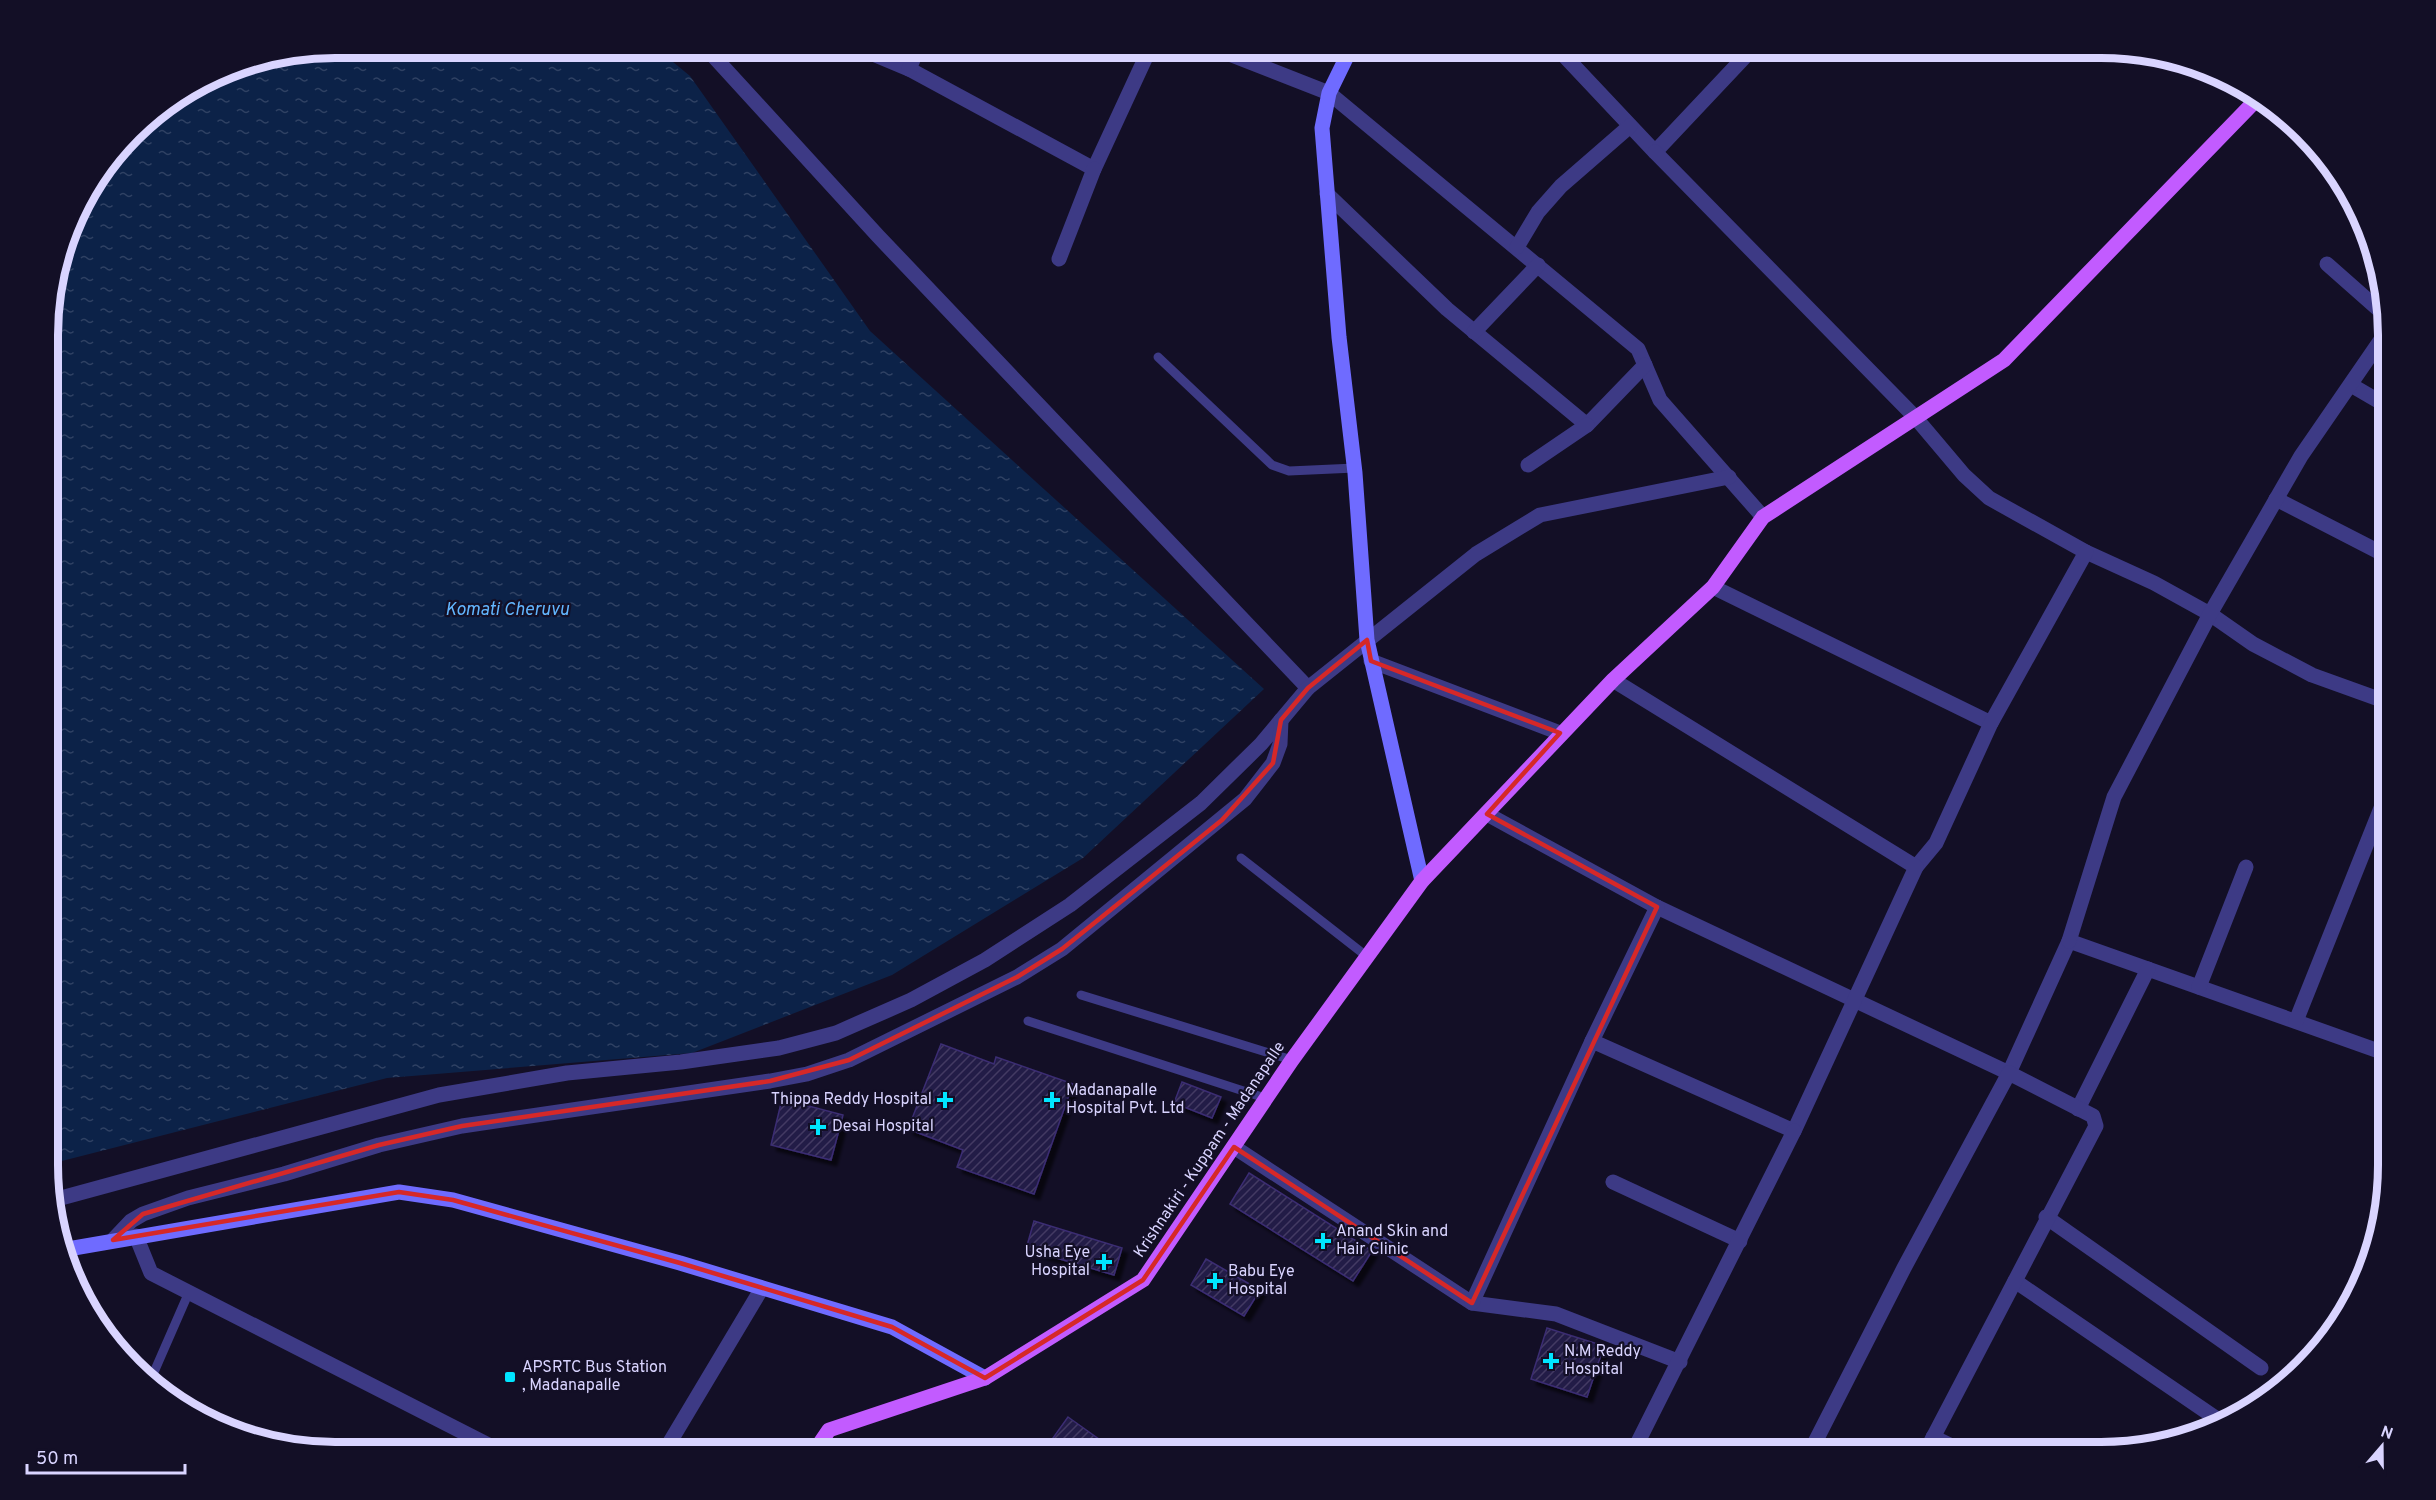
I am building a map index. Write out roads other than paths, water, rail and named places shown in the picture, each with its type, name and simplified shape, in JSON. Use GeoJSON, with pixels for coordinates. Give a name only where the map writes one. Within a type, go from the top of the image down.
{"type":"FeatureCollection","features":[{"type":"Feature","properties":{"kind":"main road"},"geometry":{"type":"LineString","coordinates":[[1763,517],[2004,360],[2253,104]]}},
{"type":"Feature","properties":{"kind":"main road","name":"Krishnakiri - Kuppam - Madanapalle"},"geometry":{"type":"LineString","coordinates":[[821,1442],[829,1430],[985,1378],[1143,1280],[1292,1059],[1365,955],[1422,881],[1487,814],[1560,733],[1713,587],[1763,517]]}},
{"type":"Feature","properties":{"kind":"street"},"geometry":{"type":"LineString","coordinates":[[715,58],[878,236],[1308,688]]}},
{"type":"Feature","properties":{"kind":"street"},"geometry":{"type":"LineString","coordinates":[[883,58],[909,69],[1094,169]]}},
{"type":"Feature","properties":{"kind":"street"},"geometry":{"type":"LineString","coordinates":[[909,69],[914,58]]}},
{"type":"Feature","properties":{"kind":"street"},"geometry":{"type":"LineString","coordinates":[[1059,259],[1094,169],[1145,58]]}},
{"type":"Feature","properties":{"kind":"street"},"geometry":{"type":"LineString","coordinates":[[1240,58],[1329,93],[1638,349],[1660,400],[1763,517]]}},
{"type":"Feature","properties":{"kind":"street"},"geometry":{"type":"LineString","coordinates":[[1347,58],[1329,93],[1323,128],[1339,337],[1355,468],[1367,640],[1422,881]]}},
{"type":"Feature","properties":{"kind":"street"},"geometry":{"type":"LineString","coordinates":[[1566,58],[1654,152],[1915,417],[1964,475],[1989,498],[2086,552],[2154,583],[2210,614],[2253,644],[2312,675],[2378,699]]}},
{"type":"Feature","properties":{"kind":"street"},"geometry":{"type":"LineString","coordinates":[[1654,152],[1743,58]]}},
{"type":"Feature","properties":{"kind":"street"},"geometry":{"type":"LineString","coordinates":[[1517,247],[1538,212],[1561,186],[1630,126]]}},
{"type":"Feature","properties":{"kind":"street"},"geometry":{"type":"LineString","coordinates":[[1327,194],[1447,309],[1587,425]]}},
{"type":"Feature","properties":{"kind":"street"},"geometry":{"type":"LineString","coordinates":[[2327,264],[2376,306]]}},
{"type":"Feature","properties":{"kind":"street"},"geometry":{"type":"LineString","coordinates":[[1474,332],[1538,265]]}},
{"type":"Feature","properties":{"kind":"street"},"geometry":{"type":"LineString","coordinates":[[1815,1442],[1904,1268],[2009,1073],[2069,941],[2114,797],[2210,614],[2301,456],[2378,345]]}},
{"type":"Feature","properties":{"kind":"street"},"geometry":{"type":"LineString","coordinates":[[1528,465],[1587,425],[1645,365]]}},
{"type":"Feature","properties":{"kind":"street"},"geometry":{"type":"LineString","coordinates":[[2351,385],[2378,401]]}},
{"type":"Feature","properties":{"kind":"street"},"geometry":{"type":"LineString","coordinates":[[61,1198],[439,1095],[567,1073],[681,1062],[779,1048],[836,1033],[911,1000],[985,960],[1070,905],[1201,803],[1281,720],[1308,688],[1476,554],[1540,515],[1729,477]]}},
{"type":"Feature","properties":{"kind":"street"},"geometry":{"type":"LineString","coordinates":[[2276,499],[2378,551]]}},
{"type":"Feature","properties":{"kind":"street"},"geometry":{"type":"LineString","coordinates":[[1638,1442],[1794,1131],[1853,999],[1916,867],[1936,843],[1991,723],[2086,552]]}},
{"type":"Feature","properties":{"kind":"street"},"geometry":{"type":"LineString","coordinates":[[1713,587],[1991,723]]}},
{"type":"Feature","properties":{"kind":"street"},"geometry":{"type":"LineString","coordinates":[[1371,662],[1560,733]]}},
{"type":"Feature","properties":{"kind":"street"},"geometry":{"type":"LineString","coordinates":[[1613,680],[1916,867]]}},
{"type":"Feature","properties":{"kind":"street"},"geometry":{"type":"LineString","coordinates":[[113,1240],[131,1221],[143,1214],[188,1198],[284,1174],[379,1145],[462,1126],[770,1081],[807,1074],[849,1060],[1017,977],[1062,949],[1245,799],[1272,763],[1280,744],[1281,720]]}},
{"type":"Feature","properties":{"kind":"street"},"geometry":{"type":"LineString","coordinates":[[1487,814],[1657,906],[2009,1073],[2093,1116],[2096,1126],[2046,1217],[1930,1442]]}},
{"type":"Feature","properties":{"kind":"street"},"geometry":{"type":"LineString","coordinates":[[2296,1022],[2378,816]]}},
{"type":"Feature","properties":{"kind":"street"},"geometry":{"type":"LineString","coordinates":[[2199,987],[2246,867]]}},
{"type":"Feature","properties":{"kind":"street"},"geometry":{"type":"LineString","coordinates":[[1472,1303],[1592,1041],[1657,906]]}},
{"type":"Feature","properties":{"kind":"street"},"geometry":{"type":"LineString","coordinates":[[2069,941],[2378,1051]]}},
{"type":"Feature","properties":{"kind":"street"},"geometry":{"type":"LineString","coordinates":[[2078,1109],[2148,969]]}},
{"type":"Feature","properties":{"kind":"street"},"geometry":{"type":"LineString","coordinates":[[1592,1041],[1794,1131]]}},
{"type":"Feature","properties":{"kind":"street"},"geometry":{"type":"LineString","coordinates":[[1234,1147],[1472,1303],[1556,1314],[1680,1362]]}},
{"type":"Feature","properties":{"kind":"street"},"geometry":{"type":"LineString","coordinates":[[1613,1182],[1740,1241]]}},
{"type":"Feature","properties":{"kind":"street"},"geometry":{"type":"LineString","coordinates":[[71,1248],[399,1192],[453,1200],[762,1287],[892,1327],[985,1378]]}},
{"type":"Feature","properties":{"kind":"street"},"geometry":{"type":"LineString","coordinates":[[2046,1217],[2261,1368]]}},
{"type":"Feature","properties":{"kind":"street"},"geometry":{"type":"LineString","coordinates":[[136,1236],[151,1273],[482,1442]]}},
{"type":"Feature","properties":{"kind":"street"},"geometry":{"type":"LineString","coordinates":[[2014,1281],[2214,1417]]}},
{"type":"Feature","properties":{"kind":"street"},"geometry":{"type":"LineString","coordinates":[[670,1442],[762,1287]]}},
{"type":"Feature","properties":{"kind":"street"},"geometry":{"type":"LineString","coordinates":[[1933,1437],[1943,1442]]}},
{"type":"Feature","properties":{"kind":"lane"},"geometry":{"type":"LineString","coordinates":[[1158,357],[1272,465],[1289,471],[1355,468]]}},
{"type":"Feature","properties":{"kind":"lane"},"geometry":{"type":"LineString","coordinates":[[1241,858],[1365,955]]}},
{"type":"Feature","properties":{"kind":"lane"},"geometry":{"type":"LineString","coordinates":[[1081,995],[1292,1059]]}},
{"type":"Feature","properties":{"kind":"lane"},"geometry":{"type":"LineString","coordinates":[[1028,1021],[1265,1098]]}},
{"type":"Feature","properties":{"kind":"lane"},"geometry":{"type":"LineString","coordinates":[[153,1373],[189,1292]]}},
{"type":"Feature","properties":{"kind":"water","name":"Komati Cheruvu"},"geometry":{"type":"Polygon","coordinates":[[[335,58],[668,58],[690,76],[870,331],[1264,689],[1083,858],[892,975],[692,1053],[387,1078],[58,1162],[58,335],[61,299],[68,264],[87,213],[105,181],[127,153],[153,127],[181,105],[213,87],[246,73],[281,64],[335,58]]]}},
{"type":"Feature","properties":{"kind":"place","name":"Thippa Reddy Hospital"},"geometry":{"type":"Point","coordinates":[945,1100]}},
{"type":"Feature","properties":{"kind":"place","name":"Madanapalle Hospital Pvt. Ltd"},"geometry":{"type":"Point","coordinates":[1052,1100]}},
{"type":"Feature","properties":{"kind":"place","name":"Desai Hospital"},"geometry":{"type":"Point","coordinates":[818,1127]}},
{"type":"Feature","properties":{"kind":"place","name":"Anand Skin and Hair Clinic"},"geometry":{"type":"Point","coordinates":[1323,1241]}},
{"type":"Feature","properties":{"kind":"place","name":"Usha Eye Hospital"},"geometry":{"type":"Point","coordinates":[1104,1262]}},
{"type":"Feature","properties":{"kind":"place","name":"Babu Eye Hospital"},"geometry":{"type":"Point","coordinates":[1215,1281]}},
{"type":"Feature","properties":{"kind":"place","name":"N.M Reddy Hospital"},"geometry":{"type":"Point","coordinates":[1551,1361]}},
{"type":"Feature","properties":{"kind":"place","name":"APSRTC Bus Station , Madanapalle"},"geometry":{"type":"Point","coordinates":[510,1377]}}]}
